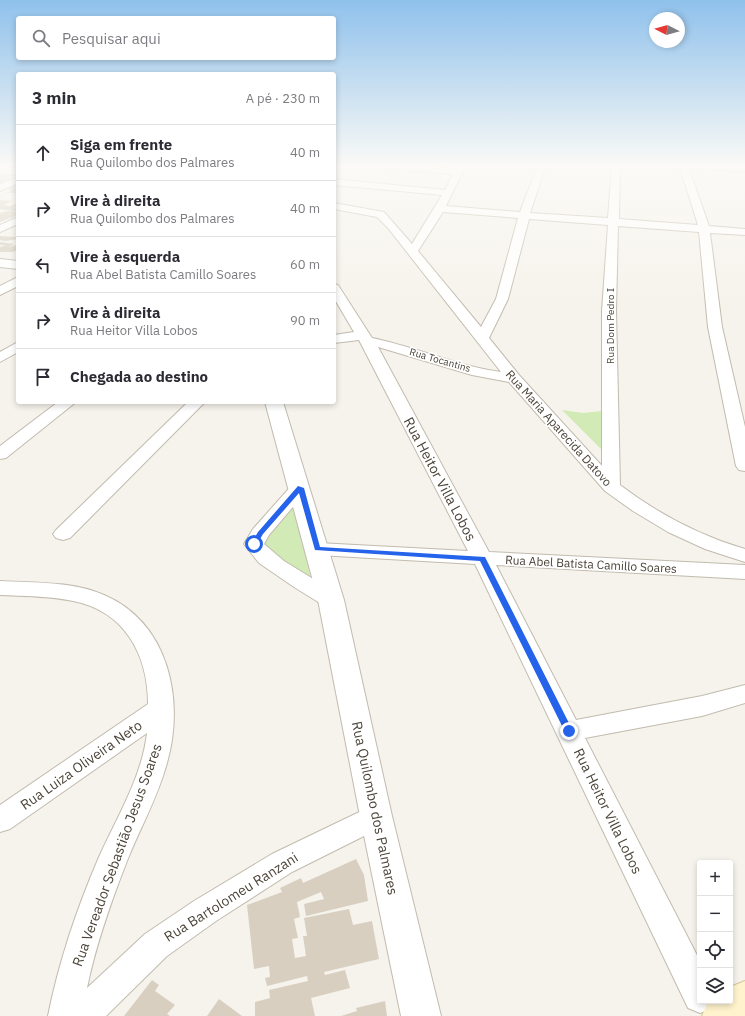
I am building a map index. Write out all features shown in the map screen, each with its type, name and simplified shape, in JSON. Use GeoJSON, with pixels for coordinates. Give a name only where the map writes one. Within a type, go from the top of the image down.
{"type":"FeatureCollection","features":[{"type":"Feature","properties":{"kind":"main road"},"geometry":{"type":"LineString","coordinates":[[722,1016],[745,1000]]}},
{"type":"Feature","properties":{"kind":"street","name":"Rua Maria Aparecida Datovo"},"geometry":{"type":"LineString","coordinates":[[371,212],[380,214],[392,226],[514,378],[611,487],[626,500],[653,515],[704,541],[745,556]]}},
{"type":"Feature","properties":{"kind":"street"},"geometry":{"type":"LineString","coordinates":[[413,251],[438,212]]}},
{"type":"Feature","properties":{"kind":"street"},"geometry":{"type":"LineString","coordinates":[[474,212],[704,227],[745,232]]}},
{"type":"Feature","properties":{"kind":"street"},"geometry":{"type":"LineString","coordinates":[[482,338],[502,299],[525,212]]}},
{"type":"Feature","properties":{"kind":"street","name":"Rua Dom Pedro I"},"geometry":{"type":"LineString","coordinates":[[611,487],[609,311],[613,212]]}},
{"type":"Feature","properties":{"kind":"street"},"geometry":{"type":"LineString","coordinates":[[699,212],[704,227],[715,327],[738,399],[745,466]]}},
{"type":"Feature","properties":{"kind":"street"},"geometry":{"type":"LineString","coordinates":[[0,229],[16,221]]}},
{"type":"Feature","properties":{"kind":"street"},"geometry":{"type":"LineString","coordinates":[[392,226],[428,228]]}},
{"type":"Feature","properties":{"kind":"street"},"geometry":{"type":"LineString","coordinates":[[0,263],[16,265]]}},
{"type":"Feature","properties":{"kind":"street"},"geometry":{"type":"LineString","coordinates":[[0,283],[16,275]]}},
{"type":"Feature","properties":{"kind":"street"},"geometry":{"type":"LineString","coordinates":[[0,291],[16,283]]}},
{"type":"Feature","properties":{"kind":"street","name":"Rua Heitor Villa Lobos"},"geometry":{"type":"LineString","coordinates":[[336,291],[365,338],[483,559],[697,990]]}},
{"type":"Feature","properties":{"kind":"street","name":"Rua Tocantins"},"geometry":{"type":"LineString","coordinates":[[336,339],[365,338],[496,377],[514,378]]}},
{"type":"Feature","properties":{"kind":"street"},"geometry":{"type":"LineString","coordinates":[[0,358],[16,347]]}},
{"type":"Feature","properties":{"kind":"street"},"geometry":{"type":"LineString","coordinates":[[0,454],[65,404]]}},
{"type":"Feature","properties":{"kind":"street"},"geometry":{"type":"LineString","coordinates":[[63,534],[195,404]]}},
{"type":"Feature","properties":{"kind":"street","name":"Rua Quilombo dos Palmares"},"geometry":{"type":"LineString","coordinates":[[275,404],[318,549],[331,600],[376,816],[421,1016]]}},
{"type":"Feature","properties":{"kind":"street"},"geometry":{"type":"LineString","coordinates":[[300,488],[260,533],[254,544],[259,552],[269,560],[331,600]]}},
{"type":"Feature","properties":{"kind":"street","name":"Rua Abel Batista Camillo Soares"},"geometry":{"type":"LineString","coordinates":[[318,549],[745,572]]}},
{"type":"Feature","properties":{"kind":"street","name":"Rua Vereador Sebastião Jesus Soares"},"geometry":{"type":"LineString","coordinates":[[0,588],[63,592],[95,600],[121,614],[146,642],[157,673],[161,708],[160,737],[154,763],[108,871],[71,979],[65,1016]]}},
{"type":"Feature","properties":{"kind":"street"},"geometry":{"type":"LineString","coordinates":[[569,731],[702,706],[745,694]]}},
{"type":"Feature","properties":{"kind":"street","name":"Rua Luiza Oliveira Neto"},"geometry":{"type":"LineString","coordinates":[[0,820],[139,725],[161,708]]}},
{"type":"Feature","properties":{"kind":"street","name":"Rua Bartolomeu Ranzani"},"geometry":{"type":"LineString","coordinates":[[84,1016],[118,980],[156,945],[205,911],[282,863],[376,816]]}},
{"type":"Feature","properties":{"kind":"street"},"geometry":{"type":"LineString","coordinates":[[704,1004],[710,1016]]}},
{"type":"Feature","properties":{"kind":"green space"},"geometry":{"type":"Polygon","coordinates":[[[562,410],[583,413],[602,411],[601,449],[562,410]]]}},
{"type":"Feature","properties":{"kind":"green space"},"geometry":{"type":"Polygon","coordinates":[[[293,502],[312,583],[264,549],[263,539],[293,502]]]}},
{"type":"Feature","properties":{"kind":"building"},"geometry":{"type":"Polygon","coordinates":[[[16,212],[16,216],[0,222],[0,213],[16,212]]]}},
{"type":"Feature","properties":{"kind":"building"},"geometry":{"type":"Polygon","coordinates":[[[0,236],[16,237],[16,239],[5,241],[0,240],[0,236]]]}},
{"type":"Feature","properties":{"kind":"building"},"geometry":{"type":"Polygon","coordinates":[[[0,242],[14,244],[9,247],[16,245],[16,251],[0,252],[0,247],[6,245],[0,245],[0,242]]]}},
{"type":"Feature","properties":{"kind":"building"},"geometry":{"type":"Polygon","coordinates":[[[356,859],[364,875],[368,901],[306,916],[304,904],[324,899],[321,892],[297,902],[300,917],[294,919],[298,938],[292,939],[295,958],[306,956],[303,936],[307,936],[304,918],[349,909],[353,925],[372,921],[379,959],[324,972],[325,975],[345,970],[350,988],[311,998],[315,1016],[255,1016],[255,1002],[270,998],[269,990],[308,981],[307,976],[267,986],[265,978],[270,977],[269,966],[254,969],[247,905],[282,892],[280,888],[301,878],[303,883],[356,859]]]}},
{"type":"Feature","properties":{"kind":"building"},"geometry":{"type":"Polygon","coordinates":[[[152,980],[159,985],[155,991],[175,1005],[167,1014],[170,1016],[124,1016],[152,980]]]}},
{"type":"Feature","properties":{"kind":"building"},"geometry":{"type":"Polygon","coordinates":[[[219,999],[242,1016],[207,1016],[219,999]]]}},
{"type":"Feature","properties":{"kind":"building"},"geometry":{"type":"Polygon","coordinates":[[[385,1001],[387,1016],[341,1016],[357,1011],[356,1008],[385,1001]]]}},
{"type":"Feature","properties":{"kind":"route"},"geometry":{"type":"LineString","coordinates":[[254,544],[260,533],[300,488],[318,549],[483,559],[569,731]]}}]}
